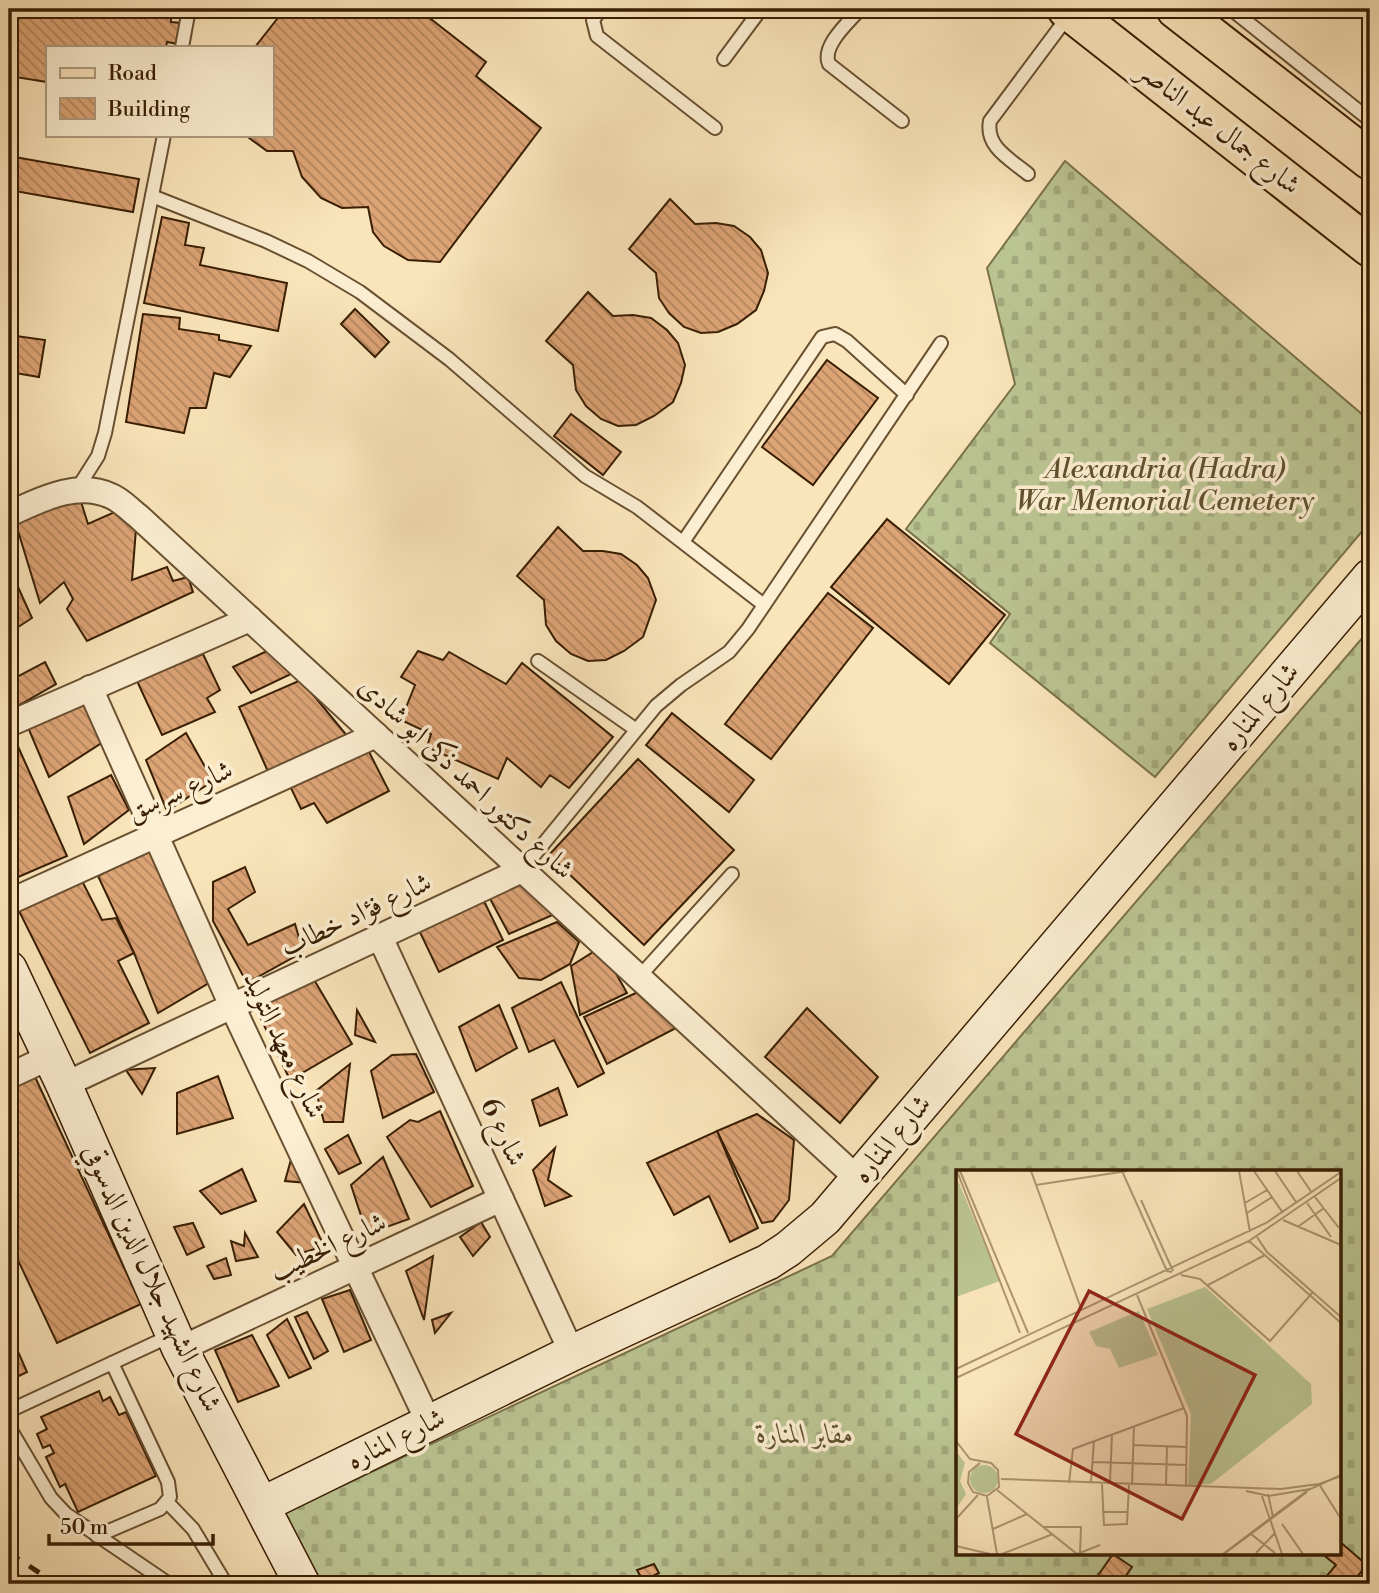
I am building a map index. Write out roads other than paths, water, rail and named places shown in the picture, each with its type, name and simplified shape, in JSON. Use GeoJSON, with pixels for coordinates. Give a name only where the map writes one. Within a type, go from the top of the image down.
{"type":"FeatureCollection","features":[{"type":"Feature","properties":{"kind":"main road","name":"شارع جمال عبد الناصر"},"geometry":{"type":"LineString","coordinates":[[1070,10],[1370,247]]}},
{"type":"Feature","properties":{"kind":"main road"},"geometry":{"type":"LineString","coordinates":[[1206,13],[1370,160]]}},
{"type":"Feature","properties":{"kind":"street","name":"شارع دكتور احمد ذكى ابو شادى"},"geometry":{"type":"LineString","coordinates":[[9,514],[43,499],[76,489],[110,495],[132,512],[858,1179]]}},
{"type":"Feature","properties":{"kind":"street","name":"شارع المناره"},"geometry":{"type":"LineString","coordinates":[[262,1505],[572,1353],[768,1262],[807,1234],[825,1218],[1370,577]]}},
{"type":"Feature","properties":{"kind":"street"},"geometry":{"type":"LineString","coordinates":[[9,724],[250,619]]}},
{"type":"Feature","properties":{"kind":"street","name":"شارع معهد التوليد"},"geometry":{"type":"LineString","coordinates":[[90,688],[232,1006],[429,1423]]}},
{"type":"Feature","properties":{"kind":"street","name":"شارع سرسق"},"geometry":{"type":"LineString","coordinates":[[9,902],[376,735]]}},
{"type":"Feature","properties":{"kind":"street","name":"شارع فؤاد خطاب"},"geometry":{"type":"LineString","coordinates":[[9,1076],[57,1071],[232,1006],[522,870]]}},
{"type":"Feature","properties":{"kind":"street","name":"شارع 6"},"geometry":{"type":"LineString","coordinates":[[380,937],[572,1353]]}},
{"type":"Feature","properties":{"kind":"street","name":"شارع الشهيد جلال الدين الدسوقي"},"geometry":{"type":"LineString","coordinates":[[9,969],[177,1341],[302,1584]]}},
{"type":"Feature","properties":{"kind":"street","name":"شارع الخطيب"},"geometry":{"type":"LineString","coordinates":[[177,1341],[355,1267],[501,1199]]}},
{"type":"Feature","properties":{"kind":"lane"},"geometry":{"type":"LineString","coordinates":[[182,46],[190,9]]}},
{"type":"Feature","properties":{"kind":"lane"},"geometry":{"type":"LineString","coordinates":[[601,9],[593,20],[597,36],[715,128]]}},
{"type":"Feature","properties":{"kind":"lane"},"geometry":{"type":"LineString","coordinates":[[860,9],[831,44],[827,51],[828,64],[902,121]]}},
{"type":"Feature","properties":{"kind":"lane"},"geometry":{"type":"LineString","coordinates":[[724,59],[757,10]]}},
{"type":"Feature","properties":{"kind":"lane"},"geometry":{"type":"LineString","coordinates":[[1028,174],[992,143],[988,132],[990,121],[1070,10]]}},
{"type":"Feature","properties":{"kind":"lane"},"geometry":{"type":"LineString","coordinates":[[1206,13],[1370,120]]}},
{"type":"Feature","properties":{"kind":"lane"},"geometry":{"type":"LineString","coordinates":[[76,489],[98,456],[105,433],[164,136]]}},
{"type":"Feature","properties":{"kind":"lane"},"geometry":{"type":"LineString","coordinates":[[152,196],[266,241],[309,261],[360,292],[449,359],[585,476],[637,507],[764,604]]}},
{"type":"Feature","properties":{"kind":"lane"},"geometry":{"type":"LineString","coordinates":[[682,542],[822,337],[835,334],[847,341],[906,394]]}},
{"type":"Feature","properties":{"kind":"lane"},"geometry":{"type":"LineString","coordinates":[[522,870],[656,706],[729,652],[748,629],[941,343]]}},
{"type":"Feature","properties":{"kind":"lane"},"geometry":{"type":"LineString","coordinates":[[538,661],[635,729]]}},
{"type":"Feature","properties":{"kind":"lane"},"geometry":{"type":"LineString","coordinates":[[639,977],[732,874]]}},
{"type":"Feature","properties":{"kind":"lane"},"geometry":{"type":"LineString","coordinates":[[9,1411],[113,1363],[177,1341]]}},
{"type":"Feature","properties":{"kind":"lane"},"geometry":{"type":"LineString","coordinates":[[97,1536],[160,1509],[170,1497],[168,1482],[113,1363]]}},
{"type":"Feature","properties":{"kind":"lane"},"geometry":{"type":"LineString","coordinates":[[9,1427],[51,1498],[66,1514],[169,1584]]}},
{"type":"Feature","properties":{"kind":"lane"},"geometry":{"type":"LineString","coordinates":[[167,1502],[193,1529],[224,1581],[210,1584]]}},
{"type":"Feature","properties":{"kind":"railway"},"geometry":{"type":"LineString","coordinates":[[9,1553],[57,1584]]}},
{"type":"Feature","properties":{"kind":"railway"},"geometry":{"type":"LineString","coordinates":[[9,1571],[30,1584]]}},
{"type":"Feature","properties":{"kind":"park label","name":"Alexandria (Hadra) War Memorial Cemetery"},"geometry":{"type":"Point","coordinates":[1165,485]}},
{"type":"Feature","properties":{"kind":"park label","name":"مقابر المنارة"},"geometry":{"type":"Point","coordinates":[805,1434]}}]}
